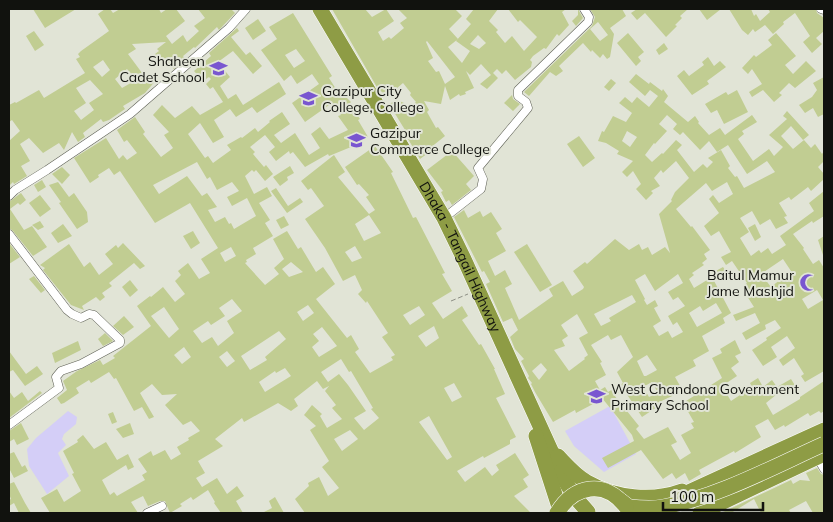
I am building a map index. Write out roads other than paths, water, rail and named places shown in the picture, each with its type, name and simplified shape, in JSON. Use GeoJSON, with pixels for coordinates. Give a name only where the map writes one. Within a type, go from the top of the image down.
{"type":"FeatureCollection","features":[{"type":"Feature","properties":{"kind":"highway","name":"Dhaka - Tangail Highway"},"geometry":{"type":"LineString","coordinates":[[308,9],[422,197],[471,293],[534,432],[561,513]]}},
{"type":"Feature","properties":{"kind":"highway","name":"Dhaka - Tangail Highway"},"geometry":{"type":"LineString","coordinates":[[320,9],[444,218],[564,479],[587,513]]}},
{"type":"Feature","properties":{"kind":"highway"},"geometry":{"type":"LineString","coordinates":[[625,509],[674,499],[704,487],[824,430]]}},
{"type":"Feature","properties":{"kind":"highway"},"geometry":{"type":"LineString","coordinates":[[552,450],[586,482],[625,496],[657,496],[704,487]]}},
{"type":"Feature","properties":{"kind":"highway"},"geometry":{"type":"LineString","coordinates":[[625,509],[629,507],[661,507],[679,504],[822,456]]}},
{"type":"Feature","properties":{"kind":"highway"},"geometry":{"type":"LineString","coordinates":[[700,513],[822,456]]}},
{"type":"Feature","properties":{"kind":"highway"},"geometry":{"type":"LineString","coordinates":[[556,513],[568,499],[578,492],[588,489],[607,490],[625,509]]}},
{"type":"Feature","properties":{"kind":"street"},"geometry":{"type":"LineString","coordinates":[[9,196],[21,186],[130,114],[229,28],[246,9]]}},
{"type":"Feature","properties":{"kind":"street"},"geometry":{"type":"LineString","coordinates":[[444,218],[481,189],[483,179],[478,168],[528,108],[526,102],[518,96],[518,90],[588,22],[589,17],[584,9]]}},
{"type":"Feature","properties":{"kind":"street"},"geometry":{"type":"LineString","coordinates":[[9,234],[67,310],[81,318],[89,314],[94,315],[120,340],[120,343],[81,364],[61,371],[56,377],[59,388],[9,425]]}},
{"type":"Feature","properties":{"kind":"street"},"geometry":{"type":"LineString","coordinates":[[147,513],[162,506]]}},
{"type":"Feature","properties":{"kind":"place","name":"Shaheen Cadet School"},"geometry":{"type":"Point","coordinates":[219,69]}},
{"type":"Feature","properties":{"kind":"place","name":"Gazipur City College, College"},"geometry":{"type":"Point","coordinates":[308,99]}},
{"type":"Feature","properties":{"kind":"place","name":"Gazipur Commerce College"},"geometry":{"type":"Point","coordinates":[356,141]}},
{"type":"Feature","properties":{"kind":"place","name":"Baitul Mamur Jame Mashjid"},"geometry":{"type":"Point","coordinates":[808,283]}},
{"type":"Feature","properties":{"kind":"place","name":"West Chandona Government Primary School"},"geometry":{"type":"Point","coordinates":[597,397]}}]}
